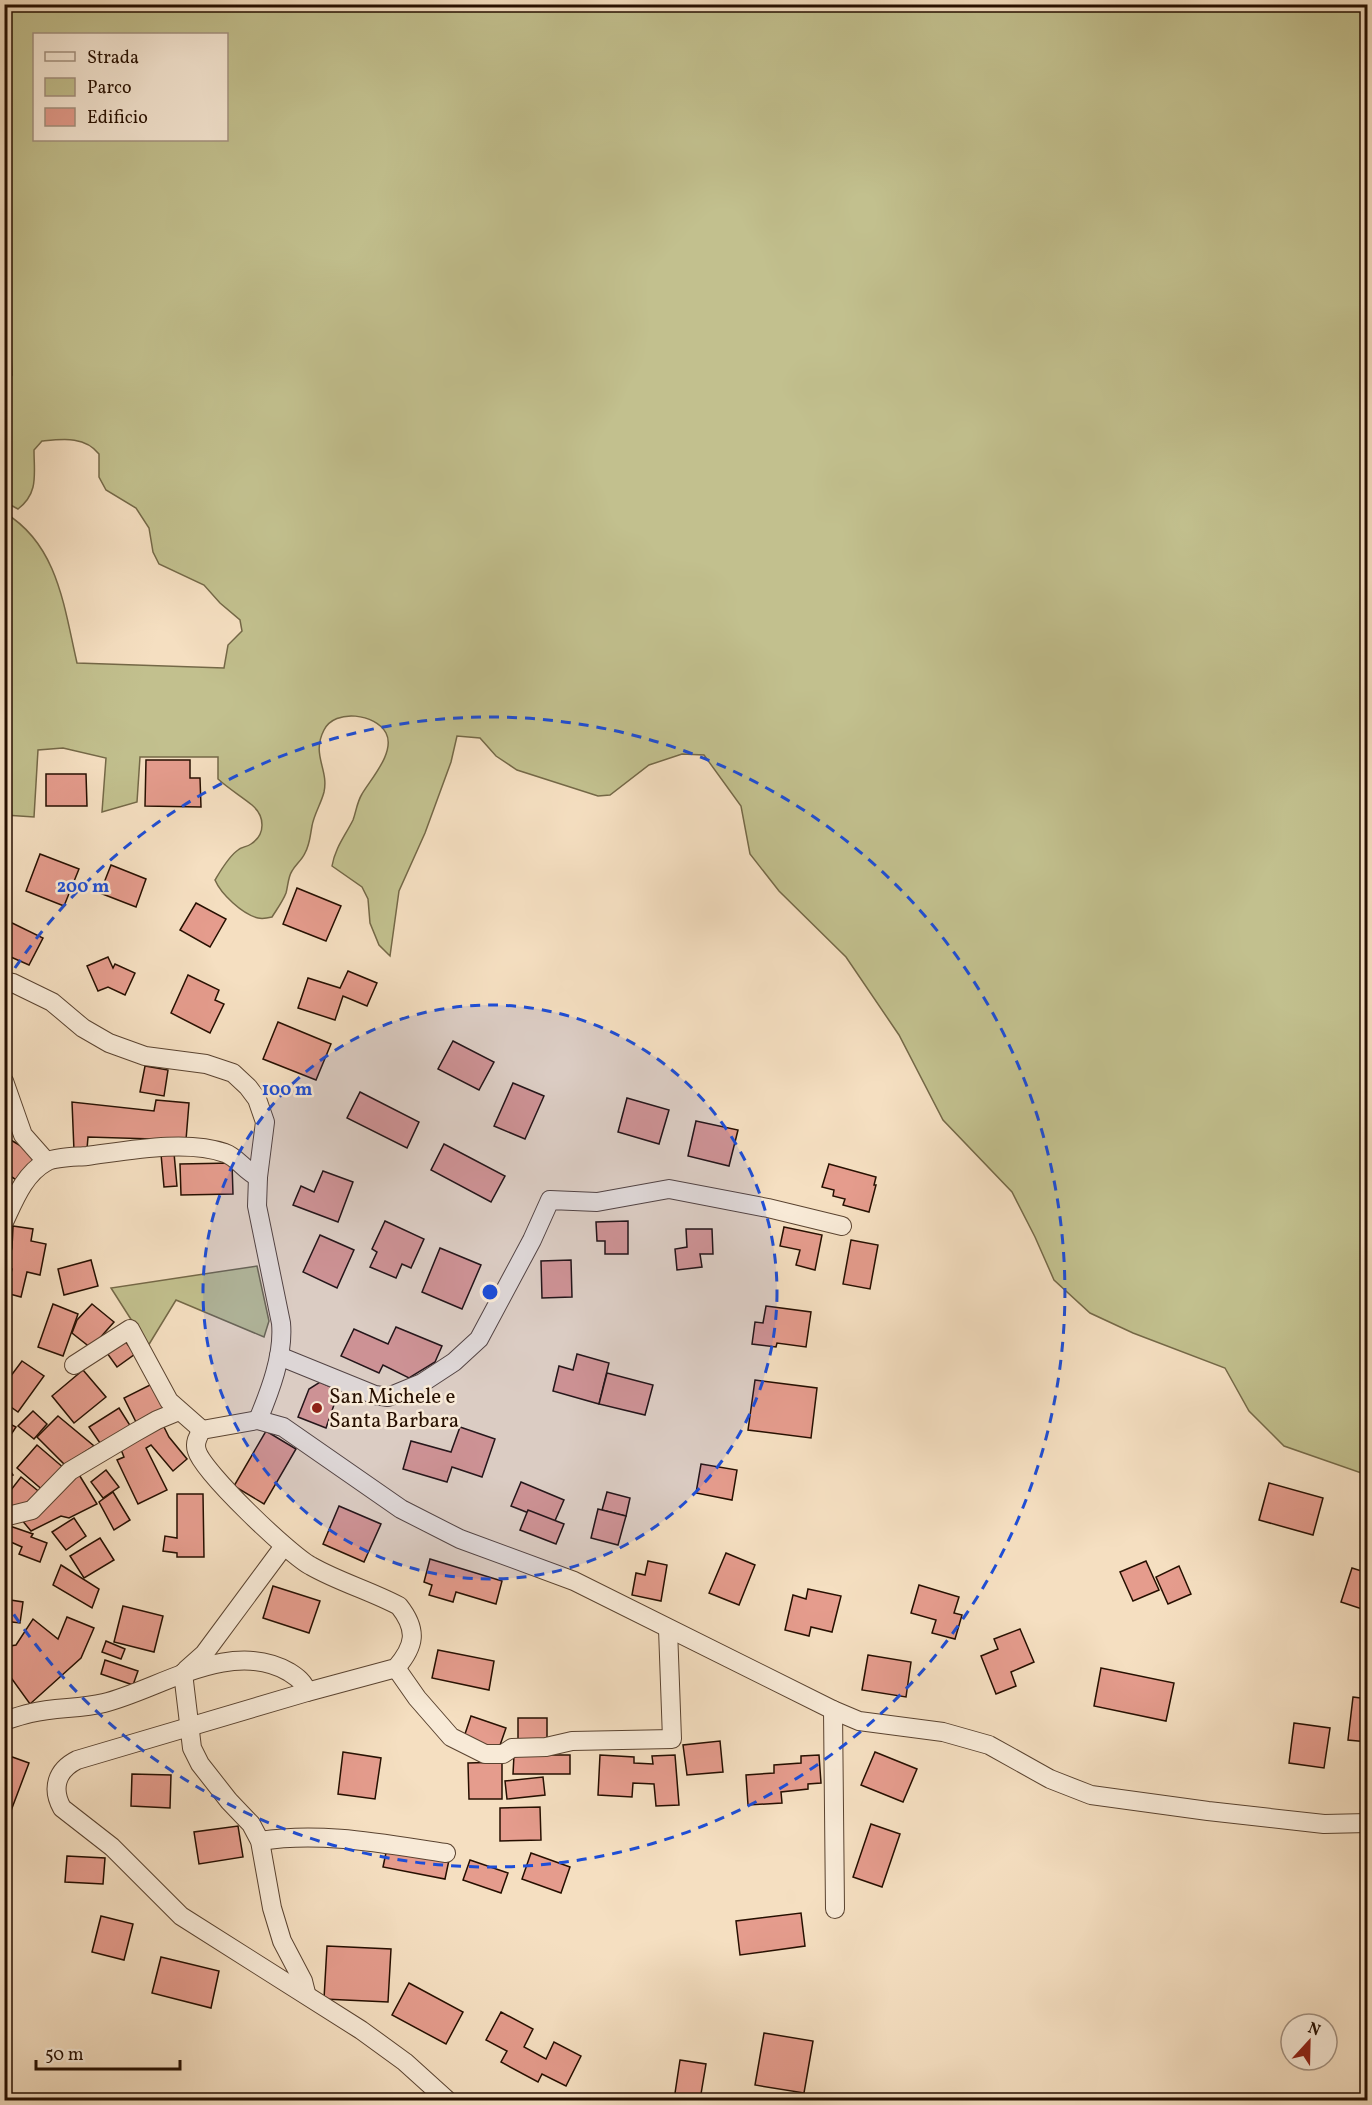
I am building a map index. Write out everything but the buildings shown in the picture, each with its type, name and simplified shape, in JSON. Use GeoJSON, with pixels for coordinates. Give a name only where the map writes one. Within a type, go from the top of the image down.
{"type":"FeatureCollection","features":[{"type":"Feature","properties":{"kind":"street"},"geometry":{"type":"LineString","coordinates":[[4,981],[52,1002],[83,1028],[109,1043],[145,1056],[207,1064],[233,1074],[248,1087],[257,1099],[265,1122],[257,1206],[283,1338],[258,1420]]}},
{"type":"Feature","properties":{"kind":"street"},"geometry":{"type":"LineString","coordinates":[[4,1081],[23,1135],[46,1161]]}},
{"type":"Feature","properties":{"kind":"street"},"geometry":{"type":"LineString","coordinates":[[4,1222],[17,1193],[46,1161],[160,1147],[196,1148],[226,1153],[258,1177]]}},
{"type":"Feature","properties":{"kind":"street"},"geometry":{"type":"LineString","coordinates":[[279,1356],[375,1395],[388,1396],[422,1383],[454,1362],[479,1339],[532,1240],[550,1200],[597,1202],[669,1189],[768,1208],[842,1226]]}},
{"type":"Feature","properties":{"kind":"street"},"geometry":{"type":"LineString","coordinates":[[74,1365],[130,1329],[169,1401],[202,1430]]}},
{"type":"Feature","properties":{"kind":"street"},"geometry":{"type":"LineString","coordinates":[[4,1517],[32,1510],[70,1471],[134,1432],[157,1420],[180,1412]]}},
{"type":"Feature","properties":{"kind":"street"},"geometry":{"type":"LineString","coordinates":[[447,2100],[405,2062],[361,2030],[306,1993],[181,1916],[112,1848],[62,1808],[58,1799],[57,1780],[69,1764],[77,1760],[396,1668],[410,1647],[413,1633],[408,1618],[399,1606],[309,1566],[284,1546],[216,1479],[197,1451],[197,1438],[202,1430],[258,1420],[283,1427],[401,1509],[460,1539],[574,1581],[832,1710],[859,1721],[944,1732],[988,1745],[1050,1779],[1091,1795],[1324,1824],[1368,1823]]}},
{"type":"Feature","properties":{"kind":"street"},"geometry":{"type":"LineString","coordinates":[[183,1673],[204,1654],[284,1546]]}},
{"type":"Feature","properties":{"kind":"street"},"geometry":{"type":"LineString","coordinates":[[396,1668],[417,1698],[451,1737],[485,1754],[503,1754],[512,1748],[546,1747],[572,1741],[672,1739],[668,1629]]}},
{"type":"Feature","properties":{"kind":"street"},"geometry":{"type":"LineString","coordinates":[[4,1721],[31,1713],[101,1704],[183,1673],[218,1663],[264,1663],[282,1668],[304,1684],[307,1692]]}},
{"type":"Feature","properties":{"kind":"street"},"geometry":{"type":"LineString","coordinates":[[183,1673],[192,1748],[200,1764],[229,1801],[251,1824],[260,1840],[272,1908],[282,1941],[303,1981],[306,1993]]}},
{"type":"Feature","properties":{"kind":"street"},"geometry":{"type":"LineString","coordinates":[[832,1710],[835,1909]]}},
{"type":"Feature","properties":{"kind":"street"},"geometry":{"type":"LineString","coordinates":[[260,1840],[299,1838],[359,1840],[446,1853]]}},
{"type":"Feature","properties":{"kind":"green space"},"geometry":{"type":"Polygon","coordinates":[[[5,4],[1367,5],[1367,1475],[1284,1446],[1249,1411],[1225,1368],[1133,1333],[1090,1313],[1054,1280],[1012,1192],[943,1120],[899,1035],[846,957],[779,891],[750,854],[741,806],[704,755],[682,754],[649,765],[610,795],[598,796],[517,770],[496,756],[480,738],[457,736],[451,762],[425,833],[399,891],[390,956],[379,945],[370,923],[368,899],[362,887],[332,866],[338,848],[353,820],[360,797],[381,765],[388,749],[386,733],[374,721],[346,716],[329,723],[324,730],[319,747],[325,784],[324,792],[313,822],[307,850],[291,873],[285,896],[272,917],[260,918],[245,912],[227,897],[215,880],[235,853],[256,840],[262,825],[256,809],[218,779],[218,757],[140,757],[137,802],[102,812],[106,758],[63,748],[38,750],[34,817],[5,815],[5,513],[23,526],[37,542],[48,560],[62,599],[77,663],[224,668],[228,645],[242,631],[240,620],[204,585],[159,564],[153,552],[149,528],[136,508],[106,490],[99,477],[99,454],[87,444],[73,440],[42,441],[34,450],[34,482],[25,503],[18,509],[5,502],[5,386],[12,375],[11,352],[4,345],[5,4]]]}},
{"type":"Feature","properties":{"kind":"green space"},"geometry":{"type":"Polygon","coordinates":[[[257,1266],[269,1321],[264,1337],[176,1300],[148,1346],[111,1288],[257,1266]]]}},
{"type":"Feature","properties":{"kind":"place","name":"San Michele e Santa Barbara"},"geometry":{"type":"Point","coordinates":[317,1408]}}]}
